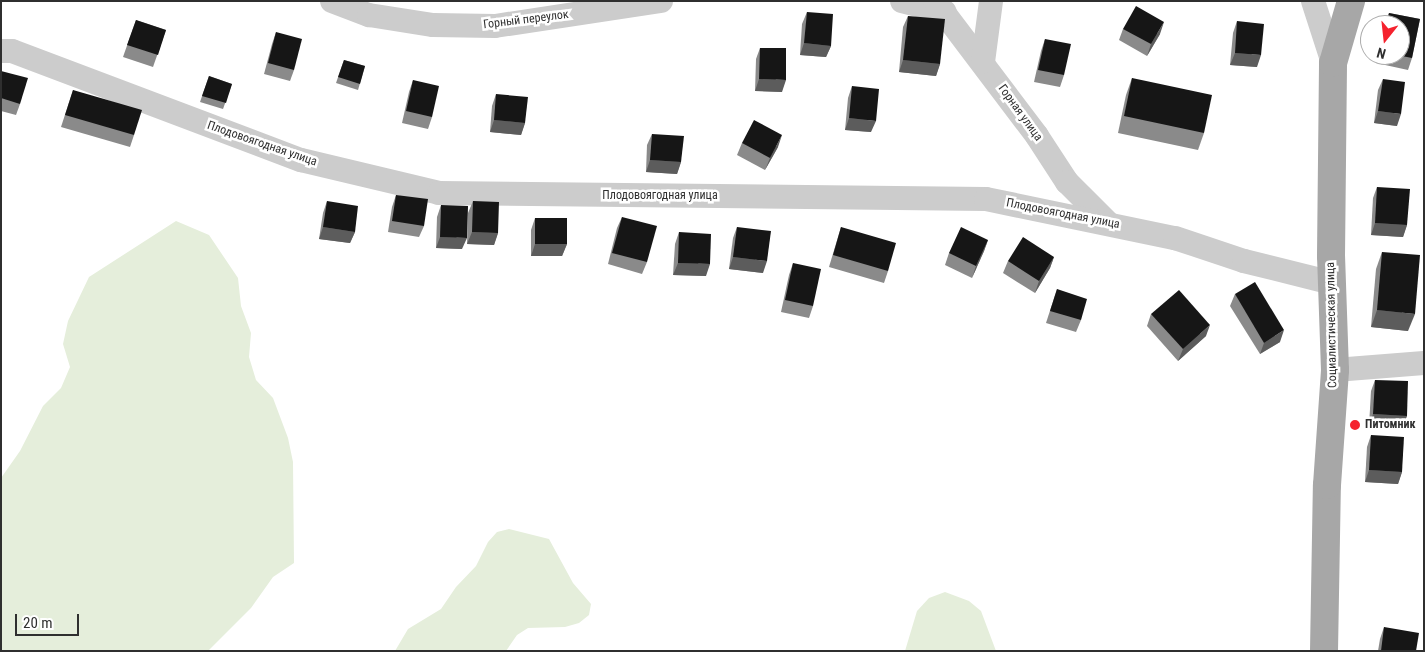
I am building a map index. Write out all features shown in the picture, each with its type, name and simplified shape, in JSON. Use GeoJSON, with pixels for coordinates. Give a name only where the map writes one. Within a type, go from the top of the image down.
{"type":"FeatureCollection","features":[{"type":"Feature","properties":{"kind":"main road","name":"Социалистическая улица"},"geometry":{"type":"LineString","coordinates":[[1324,651],[1327,485],[1335,370],[1332,284],[1333,63],[1351,1]]}},
{"type":"Feature","properties":{"kind":"street","name":"Горный переулок"},"geometry":{"type":"LineString","coordinates":[[332,1],[369,15],[414,22],[495,26],[661,1]]}},
{"type":"Feature","properties":{"kind":"street"},"geometry":{"type":"LineString","coordinates":[[902,1],[940,6]]}},
{"type":"Feature","properties":{"kind":"street"},"geometry":{"type":"LineString","coordinates":[[983,62],[991,1]]}},
{"type":"Feature","properties":{"kind":"street"},"geometry":{"type":"LineString","coordinates":[[1313,1],[1333,63]]}},
{"type":"Feature","properties":{"kind":"street","name":"Горная улица"},"geometry":{"type":"LineString","coordinates":[[940,6],[983,62],[1067,182],[1107,222]]}},
{"type":"Feature","properties":{"kind":"street","name":"Плодовоягодная улица"},"geometry":{"type":"LineString","coordinates":[[1,51],[12,51],[300,160],[440,193],[986,199],[1107,222],[1332,284]]}},
{"type":"Feature","properties":{"kind":"street"},"geometry":{"type":"LineString","coordinates":[[1335,370],[1424,363]]}},
{"type":"Feature","properties":{"kind":"green space"},"geometry":{"type":"Polygon","coordinates":[[[176,221],[209,235],[238,278],[241,306],[251,333],[249,357],[256,380],[273,398],[288,438],[293,462],[294,563],[273,577],[251,608],[208,651],[1,651],[1,478],[20,451],[43,406],[61,388],[70,367],[63,344],[68,321],[89,277],[176,221]]]}},
{"type":"Feature","properties":{"kind":"green space"},"geometry":{"type":"Polygon","coordinates":[[[509,529],[549,539],[573,583],[591,604],[589,615],[579,623],[565,627],[528,628],[517,635],[506,651],[395,651],[408,629],[441,609],[456,587],[476,566],[488,542],[497,532],[509,529]]]}},
{"type":"Feature","properties":{"kind":"green space"},"geometry":{"type":"Polygon","coordinates":[[[945,592],[969,601],[981,611],[996,651],[905,651],[917,611],[929,598],[945,592]]]}},
{"type":"Feature","properties":{"kind":"building"},"geometry":{"type":"Polygon","coordinates":[[[1136,6],[1164,22],[1151,44],[1123,29],[1136,6]]]}},
{"type":"Feature","properties":{"kind":"building"},"geometry":{"type":"Polygon","coordinates":[[[807,12],[833,14],[831,46],[804,43],[807,12]]]}},
{"type":"Feature","properties":{"kind":"building"},"geometry":{"type":"Polygon","coordinates":[[[908,16],[945,19],[940,64],[903,60],[908,16]]]}},
{"type":"Feature","properties":{"kind":"building"},"geometry":{"type":"Polygon","coordinates":[[[1410,17],[1420,19],[1412,58],[1410,58],[1410,17]]]}},
{"type":"Feature","properties":{"kind":"building"},"geometry":{"type":"Polygon","coordinates":[[[136,20],[166,30],[158,55],[127,45],[136,20]]]}},
{"type":"Feature","properties":{"kind":"building"},"geometry":{"type":"Polygon","coordinates":[[[1237,21],[1264,24],[1261,55],[1235,53],[1237,21]]]}},
{"type":"Feature","properties":{"kind":"building"},"geometry":{"type":"Polygon","coordinates":[[[276,32],[302,39],[294,70],[268,63],[276,32]]]}},
{"type":"Feature","properties":{"kind":"building"},"geometry":{"type":"Polygon","coordinates":[[[1045,39],[1071,44],[1064,75],[1038,70],[1045,39]]]}},
{"type":"Feature","properties":{"kind":"building"},"geometry":{"type":"Polygon","coordinates":[[[760,48],[786,48],[786,80],[759,79],[760,48]]]}},
{"type":"Feature","properties":{"kind":"building"},"geometry":{"type":"Polygon","coordinates":[[[344,60],[365,66],[360,84],[338,77],[344,60]]]}},
{"type":"Feature","properties":{"kind":"building"},"geometry":{"type":"Polygon","coordinates":[[[1,71],[28,78],[20,104],[1,98],[1,71]]]}},
{"type":"Feature","properties":{"kind":"building"},"geometry":{"type":"Polygon","coordinates":[[[209,76],[232,84],[226,103],[202,96],[209,76]]]}},
{"type":"Feature","properties":{"kind":"building"},"geometry":{"type":"Polygon","coordinates":[[[1132,78],[1212,95],[1204,133],[1124,116],[1132,78]]]}},
{"type":"Feature","properties":{"kind":"building"},"geometry":{"type":"Polygon","coordinates":[[[1383,79],[1405,82],[1401,114],[1378,111],[1383,79]]]}},
{"type":"Feature","properties":{"kind":"building"},"geometry":{"type":"Polygon","coordinates":[[[413,80],[439,86],[432,117],[406,111],[413,80]]]}},
{"type":"Feature","properties":{"kind":"building"},"geometry":{"type":"Polygon","coordinates":[[[852,86],[879,89],[876,121],[849,118],[852,86]]]}},
{"type":"Feature","properties":{"kind":"building"},"geometry":{"type":"Polygon","coordinates":[[[73,90],[142,110],[134,135],[65,115],[73,90]]]}},
{"type":"Feature","properties":{"kind":"building"},"geometry":{"type":"Polygon","coordinates":[[[496,94],[528,97],[525,123],[494,120],[496,94]]]}},
{"type":"Feature","properties":{"kind":"building"},"geometry":{"type":"Polygon","coordinates":[[[754,120],[782,135],[770,158],[742,143],[754,120]]]}},
{"type":"Feature","properties":{"kind":"building"},"geometry":{"type":"Polygon","coordinates":[[[652,134],[684,136],[681,162],[650,160],[652,134]]]}},
{"type":"Feature","properties":{"kind":"building"},"geometry":{"type":"Polygon","coordinates":[[[1377,187],[1410,189],[1407,225],[1375,223],[1377,187]]]}},
{"type":"Feature","properties":{"kind":"building"},"geometry":{"type":"Polygon","coordinates":[[[396,195],[428,199],[424,226],[392,221],[396,195]]]}},
{"type":"Feature","properties":{"kind":"building"},"geometry":{"type":"Polygon","coordinates":[[[327,201],[358,206],[355,232],[323,227],[327,201]]]}},
{"type":"Feature","properties":{"kind":"building"},"geometry":{"type":"Polygon","coordinates":[[[473,201],[499,202],[498,233],[472,232],[473,201]]]}},
{"type":"Feature","properties":{"kind":"building"},"geometry":{"type":"Polygon","coordinates":[[[441,205],[468,206],[467,238],[440,237],[441,205]]]}},
{"type":"Feature","properties":{"kind":"building"},"geometry":{"type":"Polygon","coordinates":[[[622,217],[657,226],[647,262],[612,253],[622,217]]]}},
{"type":"Feature","properties":{"kind":"building"},"geometry":{"type":"Polygon","coordinates":[[[535,218],[567,218],[567,244],[535,244],[535,218]]]}},
{"type":"Feature","properties":{"kind":"building"},"geometry":{"type":"Polygon","coordinates":[[[737,227],[771,231],[767,261],[733,257],[737,227]]]}},
{"type":"Feature","properties":{"kind":"building"},"geometry":{"type":"Polygon","coordinates":[[[841,227],[896,243],[888,271],[833,255],[841,227]]]}},
{"type":"Feature","properties":{"kind":"building"},"geometry":{"type":"Polygon","coordinates":[[[961,227],[988,240],[976,266],[949,253],[961,227]]]}},
{"type":"Feature","properties":{"kind":"building"},"geometry":{"type":"Polygon","coordinates":[[[679,232],[711,234],[710,264],[678,263],[679,232]]]}},
{"type":"Feature","properties":{"kind":"building"},"geometry":{"type":"Polygon","coordinates":[[[1023,237],[1054,257],[1039,281],[1008,261],[1023,237]]]}},
{"type":"Feature","properties":{"kind":"building"},"geometry":{"type":"Polygon","coordinates":[[[1382,252],[1420,255],[1415,314],[1377,310],[1382,252]]]}},
{"type":"Feature","properties":{"kind":"building"},"geometry":{"type":"Polygon","coordinates":[[[793,263],[821,269],[813,306],[785,300],[793,263]]]}},
{"type":"Feature","properties":{"kind":"building"},"geometry":{"type":"Polygon","coordinates":[[[1255,282],[1284,330],[1264,343],[1235,294],[1255,282]]]}},
{"type":"Feature","properties":{"kind":"building"},"geometry":{"type":"Polygon","coordinates":[[[1057,289],[1087,299],[1081,320],[1050,311],[1057,289]]]}},
{"type":"Feature","properties":{"kind":"building"},"geometry":{"type":"Polygon","coordinates":[[[1179,290],[1210,325],[1183,349],[1151,314],[1179,290]]]}},
{"type":"Feature","properties":{"kind":"building"},"geometry":{"type":"Polygon","coordinates":[[[1375,380],[1408,381],[1407,416],[1373,414],[1375,380]]]}},
{"type":"Feature","properties":{"kind":"building"},"geometry":{"type":"Polygon","coordinates":[[[1371,435],[1404,437],[1402,472],[1369,470],[1371,435]]]}},
{"type":"Feature","properties":{"kind":"building"},"geometry":{"type":"Polygon","coordinates":[[[1384,627],[1419,633],[1416,651],[1381,651],[1384,627]]]}},
{"type":"Feature","properties":{"kind":"place","name":"Питомник"},"geometry":{"type":"Point","coordinates":[1355,425]}}]}
